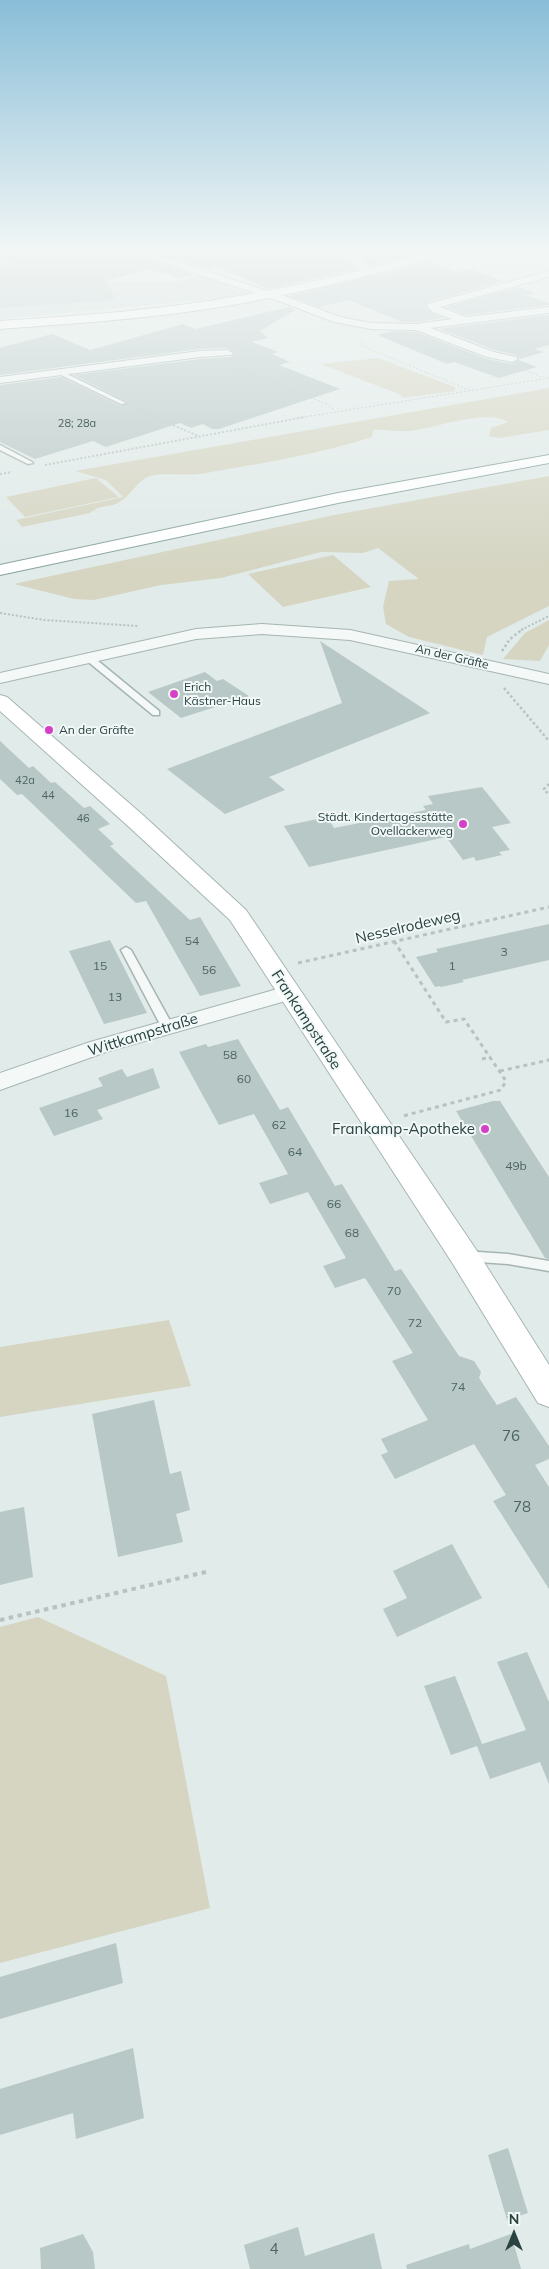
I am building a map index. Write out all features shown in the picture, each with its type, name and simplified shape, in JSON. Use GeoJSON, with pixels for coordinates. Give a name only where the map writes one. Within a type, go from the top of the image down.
{"type":"FeatureCollection","features":[{"type":"Feature","properties":{"kind":"main road"},"geometry":{"type":"LineString","coordinates":[[0,570],[338,498],[549,459]]}},
{"type":"Feature","properties":{"kind":"main road","name":"Frankampstraße"},"geometry":{"type":"LineString","coordinates":[[0,701],[136,821],[238,915],[464,1256],[549,1392]]}},
{"type":"Feature","properties":{"kind":"street"},"geometry":{"type":"LineString","coordinates":[[0,380],[170,358]]}},
{"type":"Feature","properties":{"kind":"street"},"geometry":{"type":"LineString","coordinates":[[506,358],[512,359]]}},
{"type":"Feature","properties":{"kind":"street","name":"An der Gräfte"},"geometry":{"type":"LineString","coordinates":[[0,678],[180,638],[262,629],[350,635],[549,679]]}},
{"type":"Feature","properties":{"kind":"street","name":"Wittkampstraße"},"geometry":{"type":"LineString","coordinates":[[0,1082],[98,1047],[288,993]]}},
{"type":"Feature","properties":{"kind":"lane"},"geometry":{"type":"LineString","coordinates":[[59,372],[123,403]]}},
{"type":"Feature","properties":{"kind":"lane"},"geometry":{"type":"LineString","coordinates":[[0,447],[30,463]]}},
{"type":"Feature","properties":{"kind":"lane"},"geometry":{"type":"LineString","coordinates":[[89,658],[156,713]]}},
{"type":"Feature","properties":{"kind":"lane"},"geometry":{"type":"LineString","coordinates":[[126,950],[168,1028]]}},
{"type":"Feature","properties":{"kind":"lane"},"geometry":{"type":"LineString","coordinates":[[464,1256],[508,1259],[549,1266]]}},
{"type":"Feature","properties":{"kind":"path"},"geometry":{"type":"LineString","coordinates":[[210,358],[327,404],[336,411]]}},
{"type":"Feature","properties":{"kind":"path"},"geometry":{"type":"LineString","coordinates":[[391,358],[470,390]]}},
{"type":"Feature","properties":{"kind":"path"},"geometry":{"type":"LineString","coordinates":[[38,467],[336,411],[549,378]]}},
{"type":"Feature","properties":{"kind":"path"},"geometry":{"type":"LineString","coordinates":[[123,403],[198,436]]}},
{"type":"Feature","properties":{"kind":"path"},"geometry":{"type":"LineString","coordinates":[[0,474],[19,470]]}},
{"type":"Feature","properties":{"kind":"path"},"geometry":{"type":"LineString","coordinates":[[0,614],[44,620],[143,626],[180,638]]}},
{"type":"Feature","properties":{"kind":"path"},"geometry":{"type":"LineString","coordinates":[[549,616],[515,634],[504,644],[496,667],[496,680],[549,741]]}},
{"type":"Feature","properties":{"kind":"path"},"geometry":{"type":"LineString","coordinates":[[549,784],[544,789],[549,795]]}},
{"type":"Feature","properties":{"kind":"path","name":"Nesselrodeweg"},"geometry":{"type":"LineString","coordinates":[[273,968],[549,907]]}},
{"type":"Feature","properties":{"kind":"path"},"geometry":{"type":"LineString","coordinates":[[394,941],[446,1022],[464,1019],[506,1081],[501,1090],[397,1117]]}},
{"type":"Feature","properties":{"kind":"path"},"geometry":{"type":"LineString","coordinates":[[482,1059],[491,1057]]}},
{"type":"Feature","properties":{"kind":"path"},"geometry":{"type":"LineString","coordinates":[[500,1071],[549,1060]]}},
{"type":"Feature","properties":{"kind":"path"},"geometry":{"type":"LineString","coordinates":[[0,1620],[206,1572]]}},
{"type":"Feature","properties":{"kind":"green space"},"geometry":{"type":"Polygon","coordinates":[[[378,358],[455,387],[455,391],[402,398],[401,395],[321,364],[378,358]]]}},
{"type":"Feature","properties":{"kind":"green space"},"geometry":{"type":"Polygon","coordinates":[[[549,388],[549,430],[499,438],[489,436],[491,428],[508,422],[499,418],[487,417],[460,420],[408,431],[373,430],[372,437],[330,449],[287,458],[200,474],[160,474],[150,476],[141,481],[123,500],[98,508],[90,513],[22,527],[16,520],[123,497],[106,480],[75,471],[549,388]]]}},
{"type":"Feature","properties":{"kind":"green space"},"geometry":{"type":"Polygon","coordinates":[[[549,476],[549,606],[487,637],[483,655],[409,637],[386,624],[383,607],[389,581],[419,579],[378,548],[363,553],[321,552],[221,578],[161,585],[94,600],[74,599],[14,584],[334,515],[549,476]]]}},
{"type":"Feature","properties":{"kind":"green space"},"geometry":{"type":"Polygon","coordinates":[[[96,478],[119,497],[25,517],[6,497],[96,478]]]}},
{"type":"Feature","properties":{"kind":"green space"},"geometry":{"type":"Polygon","coordinates":[[[333,555],[371,587],[283,607],[248,574],[333,555]]]}},
{"type":"Feature","properties":{"kind":"green space"},"geometry":{"type":"Polygon","coordinates":[[[549,620],[549,645],[540,661],[503,659],[525,633],[549,620]]]}},
{"type":"Feature","properties":{"kind":"green space"},"geometry":{"type":"Polygon","coordinates":[[[169,1320],[191,1386],[0,1417],[0,1347],[169,1320]]]}},
{"type":"Feature","properties":{"kind":"green space"},"geometry":{"type":"Polygon","coordinates":[[[38,1617],[166,1676],[210,1908],[0,1963],[0,1627],[38,1617]]]}},
{"type":"Feature","properties":{"kind":"building"},"geometry":{"type":"Polygon","coordinates":[[[0,358],[132,358],[0,375],[0,358]]]}},
{"type":"Feature","properties":{"kind":"building"},"geometry":{"type":"Polygon","coordinates":[[[281,358],[290,362],[279,365],[340,389],[219,429],[212,429],[203,424],[191,428],[180,423],[106,447],[93,441],[35,459],[0,442],[0,385],[61,377],[121,406],[128,402],[74,375],[200,359],[281,358]]]}},
{"type":"Feature","properties":{"kind":"building"},"geometry":{"type":"Polygon","coordinates":[[[432,358],[484,358],[512,364],[519,360],[537,367],[499,378],[454,362],[447,364],[432,358]]]}},
{"type":"Feature","properties":{"kind":"building"},"geometry":{"type":"Polygon","coordinates":[[[320,641],[430,713],[269,777],[285,790],[225,814],[167,769],[342,703],[320,641]]]}},
{"type":"Feature","properties":{"kind":"building","name":"Erich Kästner-Haus"},"geometry":{"type":"Polygon","coordinates":[[[205,672],[217,681],[223,679],[249,696],[181,718],[148,692],[205,672]]]}},
{"type":"Feature","properties":{"kind":"building"},"geometry":{"type":"Polygon","coordinates":[[[0,741],[29,768],[33,766],[51,783],[55,782],[84,808],[90,806],[110,824],[98,829],[114,844],[110,846],[190,920],[200,917],[241,986],[200,996],[146,901],[136,903],[22,794],[17,795],[0,779],[0,741]]]}},
{"type":"Feature","properties":{"kind":"building"},"geometry":{"type":"Polygon","coordinates":[[[482,787],[511,823],[492,827],[510,850],[499,852],[502,855],[476,861],[474,857],[463,860],[446,837],[309,867],[284,826],[327,817],[334,828],[426,810],[423,806],[433,804],[428,796],[482,787]]]}},
{"type":"Feature","properties":{"kind":"building"},"geometry":{"type":"Polygon","coordinates":[[[549,924],[549,960],[462,980],[464,982],[435,987],[416,957],[438,952],[436,949],[549,924]]]}},
{"type":"Feature","properties":{"kind":"building"},"geometry":{"type":"Polygon","coordinates":[[[110,940],[147,1013],[104,1024],[69,951],[110,940]]]}},
{"type":"Feature","properties":{"kind":"building"},"geometry":{"type":"Polygon","coordinates":[[[238,1039],[280,1110],[288,1107],[335,1186],[342,1184],[395,1271],[401,1269],[459,1356],[474,1361],[481,1372],[479,1378],[497,1405],[516,1397],[549,1446],[549,1459],[535,1465],[549,1487],[549,1589],[493,1501],[506,1495],[474,1444],[395,1479],[381,1455],[388,1452],[381,1439],[428,1420],[392,1361],[413,1353],[365,1278],[335,1288],[323,1266],[346,1258],[308,1192],[270,1204],[259,1183],[288,1174],[254,1114],[219,1125],[179,1052],[206,1044],[208,1047],[238,1039]]]}},
{"type":"Feature","properties":{"kind":"building"},"geometry":{"type":"Polygon","coordinates":[[[153,1068],[160,1088],[97,1110],[103,1119],[54,1136],[39,1108],[103,1086],[98,1078],[122,1069],[127,1077],[153,1068]]]}},
{"type":"Feature","properties":{"kind":"building"},"geometry":{"type":"Polygon","coordinates":[[[493,1101],[500,1101],[549,1177],[549,1259],[545,1258],[456,1111],[493,1101]]]}},
{"type":"Feature","properties":{"kind":"building"},"geometry":{"type":"Polygon","coordinates":[[[154,1400],[170,1474],[181,1471],[190,1510],[176,1514],[183,1542],[118,1557],[92,1414],[154,1400]]]}},
{"type":"Feature","properties":{"kind":"building"},"geometry":{"type":"Polygon","coordinates":[[[24,1507],[33,1577],[0,1585],[0,1512],[24,1507]]]}},
{"type":"Feature","properties":{"kind":"building"},"geometry":{"type":"Polygon","coordinates":[[[452,1544],[482,1598],[397,1637],[383,1609],[407,1598],[393,1571],[452,1544]]]}},
{"type":"Feature","properties":{"kind":"building"},"geometry":{"type":"Polygon","coordinates":[[[527,1652],[549,1702],[549,1784],[540,1762],[490,1779],[477,1746],[451,1755],[424,1686],[455,1676],[482,1744],[526,1730],[497,1662],[527,1652]]]}},
{"type":"Feature","properties":{"kind":"building"},"geometry":{"type":"Polygon","coordinates":[[[116,1943],[123,1983],[0,2019],[0,1977],[116,1943]]]}},
{"type":"Feature","properties":{"kind":"building"},"geometry":{"type":"Polygon","coordinates":[[[133,2048],[144,2118],[76,2139],[73,2113],[0,2135],[0,2089],[133,2048]]]}},
{"type":"Feature","properties":{"kind":"building"},"geometry":{"type":"Polygon","coordinates":[[[508,2148],[528,2213],[507,2220],[488,2155],[508,2148]]]}},
{"type":"Feature","properties":{"kind":"building"},"geometry":{"type":"Polygon","coordinates":[[[298,2227],[305,2256],[374,2233],[382,2269],[250,2269],[244,2245],[298,2227]]]}},
{"type":"Feature","properties":{"kind":"building"},"geometry":{"type":"Polygon","coordinates":[[[83,2234],[93,2252],[95,2269],[41,2269],[40,2248],[83,2234]]]}},
{"type":"Feature","properties":{"kind":"building"},"geometry":{"type":"Polygon","coordinates":[[[511,2234],[521,2269],[407,2269],[406,2265],[469,2244],[470,2249],[511,2234]]]}},
{"type":"Feature","properties":{"kind":"place","name":"Erich Kästner-Haus"},"geometry":{"type":"Point","coordinates":[174,694]}},
{"type":"Feature","properties":{"kind":"place","name":"An der Gräfte"},"geometry":{"type":"Point","coordinates":[49,730]}},
{"type":"Feature","properties":{"kind":"place","name":"Städt. Kindertagesstätte Ovellackerweg"},"geometry":{"type":"Point","coordinates":[463,824]}},
{"type":"Feature","properties":{"kind":"place","name":"Frankamp-Apotheke"},"geometry":{"type":"Point","coordinates":[485,1129]}}]}
